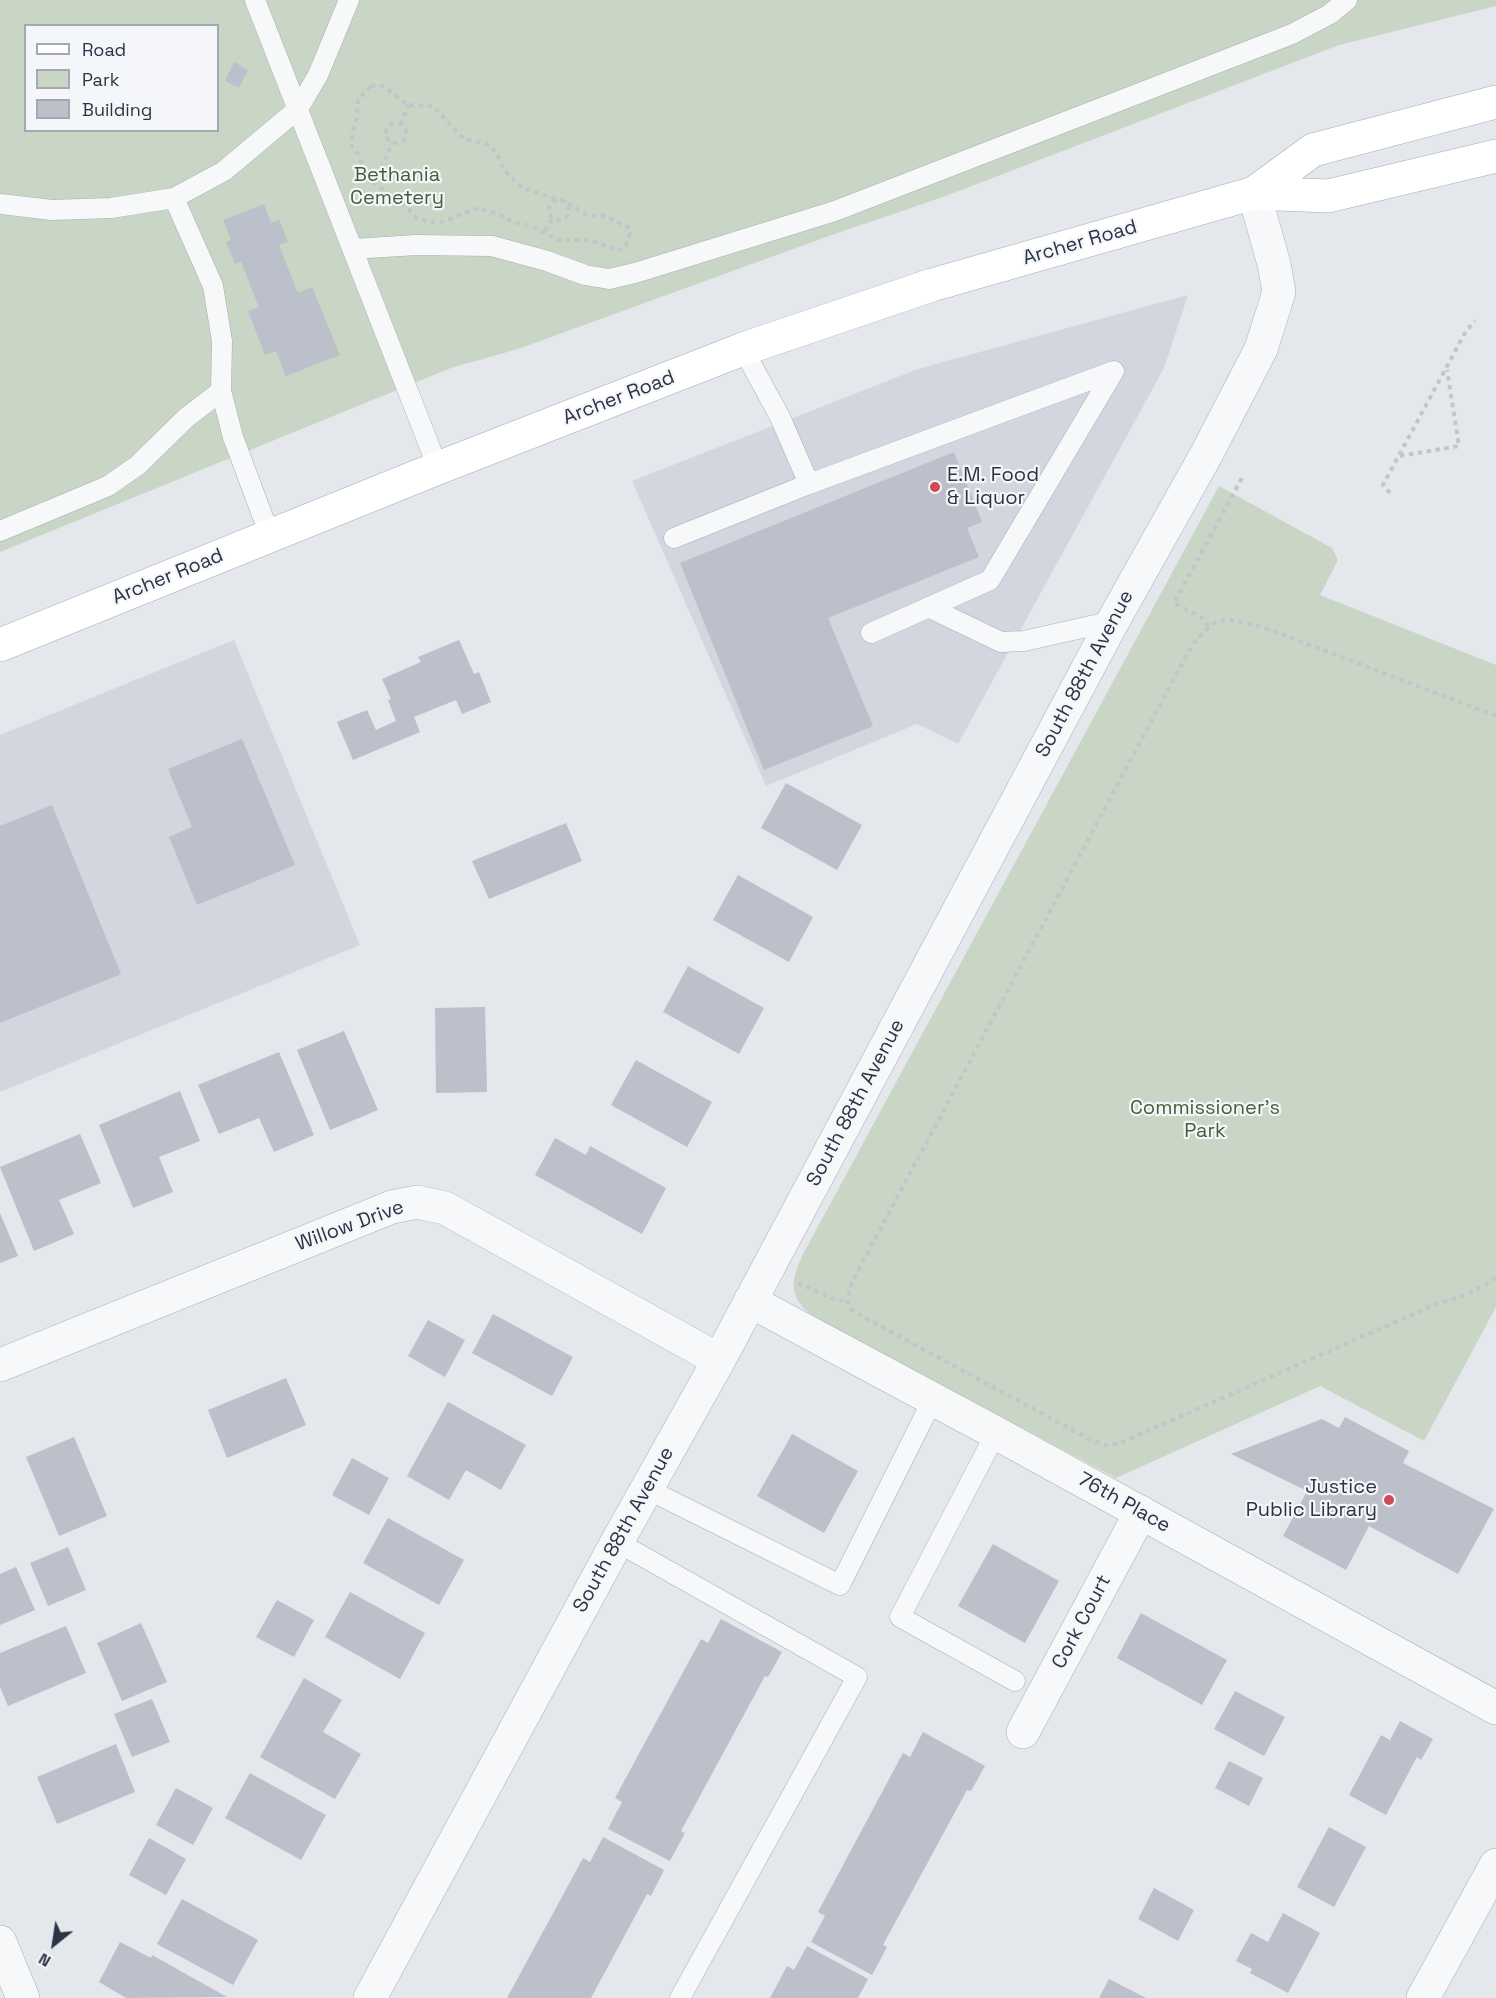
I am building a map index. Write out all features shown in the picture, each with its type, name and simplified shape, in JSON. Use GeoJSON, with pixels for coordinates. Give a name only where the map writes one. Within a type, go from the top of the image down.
{"type":"FeatureCollection","features":[{"type":"Feature","properties":{"kind":"main road","name":"Archer Road"},"geometry":{"type":"LineString","coordinates":[[1254,193],[1313,150],[1496,102]]}},
{"type":"Feature","properties":{"kind":"main road","name":"Archer Road"},"geometry":{"type":"LineString","coordinates":[[0,645],[438,468],[743,349],[932,285],[1254,193],[1328,196],[1496,156]]}},
{"type":"Feature","properties":{"kind":"street","name":"South 88th Avenue"},"geometry":{"type":"LineString","coordinates":[[370,1998],[617,1542],[719,1360],[1113,621],[1206,455],[1262,349],[1279,292],[1274,264],[1254,193]]}},
{"type":"Feature","properties":{"kind":"street","name":"Willow Drive"},"geometry":{"type":"LineString","coordinates":[[0,1365],[392,1207],[417,1202],[445,1208],[719,1360]]}},
{"type":"Feature","properties":{"kind":"street","name":"76th Place"},"geometry":{"type":"LineString","coordinates":[[750,1301],[1141,1512],[1496,1708]]}},
{"type":"Feature","properties":{"kind":"street","name":"Cork Court"},"geometry":{"type":"LineString","coordinates":[[1023,1732],[1141,1512]]}},
{"type":"Feature","properties":{"kind":"street"},"geometry":{"type":"LineString","coordinates":[[1423,1998],[1496,1865]]}},
{"type":"Feature","properties":{"kind":"street"},"geometry":{"type":"LineString","coordinates":[[0,1942],[23,1998]]}},
{"type":"Feature","properties":{"kind":"lane"},"geometry":{"type":"LineString","coordinates":[[255,0],[438,468]]}},
{"type":"Feature","properties":{"kind":"lane"},"geometry":{"type":"LineString","coordinates":[[0,204],[52,210],[111,208],[174,198],[224,171],[298,109],[318,75],[349,0]]}},
{"type":"Feature","properties":{"kind":"lane"},"geometry":{"type":"LineString","coordinates":[[353,249],[416,245],[492,246],[609,279],[635,273],[846,206],[1292,34],[1330,14],[1347,0]]}},
{"type":"Feature","properties":{"kind":"lane"},"geometry":{"type":"LineString","coordinates":[[174,198],[213,286],[222,341],[221,392],[233,437],[270,536]]}},
{"type":"Feature","properties":{"kind":"lane"},"geometry":{"type":"LineString","coordinates":[[743,349],[780,417],[808,484]]}},
{"type":"Feature","properties":{"kind":"lane"},"geometry":{"type":"LineString","coordinates":[[674,538],[808,484],[1114,371],[990,580],[871,633]]}},
{"type":"Feature","properties":{"kind":"lane"},"geometry":{"type":"LineString","coordinates":[[0,531],[108,486],[138,465],[186,418],[221,392]]}},
{"type":"Feature","properties":{"kind":"lane"},"geometry":{"type":"LineString","coordinates":[[928,607],[1001,642],[1024,641],[1113,621]]}},
{"type":"Feature","properties":{"kind":"lane"},"geometry":{"type":"LineString","coordinates":[[647,1489],[840,1585],[933,1399]]}},
{"type":"Feature","properties":{"kind":"lane"},"geometry":{"type":"LineString","coordinates":[[996,1433],[900,1617],[1015,1681]]}},
{"type":"Feature","properties":{"kind":"lane"},"geometry":{"type":"LineString","coordinates":[[617,1542],[857,1677],[680,1998]]}},
{"type":"Feature","properties":{"kind":"path"},"geometry":{"type":"LineString","coordinates":[[371,86],[383,86],[408,105],[433,106],[464,139],[487,144],[496,152],[504,170],[522,188],[564,201],[587,215],[605,216],[628,227],[630,233],[626,245],[616,250],[599,243],[582,240],[558,240],[531,226],[513,222],[481,209],[475,209],[441,222],[429,222],[417,218],[401,202],[370,182],[366,178],[359,155],[352,146],[351,140],[357,117],[358,99],[371,86]]}},
{"type":"Feature","properties":{"kind":"path"},"geometry":{"type":"LineString","coordinates":[[401,125],[408,105]]}},
{"type":"Feature","properties":{"kind":"path"},"geometry":{"type":"LineString","coordinates":[[395,123],[401,125],[406,135],[403,141],[392,142],[387,137],[387,130],[395,123]]}},
{"type":"Feature","properties":{"kind":"path"},"geometry":{"type":"LineString","coordinates":[[370,182],[382,168],[392,142]]}},
{"type":"Feature","properties":{"kind":"path"},"geometry":{"type":"LineString","coordinates":[[556,200],[564,201],[569,208],[568,216],[558,221],[549,215],[550,205],[556,200]]}},
{"type":"Feature","properties":{"kind":"path"},"geometry":{"type":"LineString","coordinates":[[543,233],[552,218]]}},
{"type":"Feature","properties":{"kind":"path"},"geometry":{"type":"LineString","coordinates":[[1390,493],[1383,485],[1466,331],[1475,321]]}},
{"type":"Feature","properties":{"kind":"path"},"geometry":{"type":"LineString","coordinates":[[1399,456],[1459,446],[1447,370]]}},
{"type":"Feature","properties":{"kind":"path"},"geometry":{"type":"LineString","coordinates":[[1209,626],[1202,618],[1174,603],[1243,477]]}},
{"type":"Feature","properties":{"kind":"path"},"geometry":{"type":"LineString","coordinates":[[1496,716],[1268,629],[1240,621],[1221,620],[1209,626],[1191,647],[852,1282],[847,1301],[852,1310],[869,1320],[1091,1440],[1106,1445],[1118,1444],[1434,1305],[1472,1292],[1496,1277]]}},
{"type":"Feature","properties":{"kind":"path"},"geometry":{"type":"LineString","coordinates":[[768,1268],[820,1294],[847,1301]]}},
{"type":"Feature","properties":{"kind":"shaded area"},"geometry":{"type":"Polygon","coordinates":[[[1188,295],[1164,368],[958,744],[917,724],[766,786],[632,481],[918,369],[1188,295]]]}},
{"type":"Feature","properties":{"kind":"shaded area"},"geometry":{"type":"Polygon","coordinates":[[[234,640],[360,945],[0,1092],[0,735],[234,640]]]}},
{"type":"Feature","properties":{"kind":"green space","name":"Bethania Cemetery"},"geometry":{"type":"Polygon","coordinates":[[[0,0],[1496,0],[1496,6],[1339,45],[943,197],[518,349],[451,368],[0,552],[0,0]]]}},
{"type":"Feature","properties":{"kind":"green space","name":"Commissioner's Park"},"geometry":{"type":"Polygon","coordinates":[[[1219,486],[1332,548],[1338,560],[1320,595],[1496,665],[1496,1307],[1424,1441],[1320,1386],[1116,1478],[814,1317],[796,1296],[794,1282],[802,1256],[1219,486]]]}},
{"type":"Feature","properties":{"kind":"building"},"geometry":{"type":"Polygon","coordinates":[[[234,62],[248,70],[239,88],[225,81],[234,62]]]}},
{"type":"Feature","properties":{"kind":"building"},"geometry":{"type":"Polygon","coordinates":[[[264,204],[271,223],[279,219],[288,242],[279,245],[298,293],[312,287],[340,355],[286,376],[276,351],[265,355],[248,311],[259,307],[241,262],[235,264],[226,242],[231,240],[223,220],[264,204]]]}},
{"type":"Feature","properties":{"kind":"building"},"geometry":{"type":"Polygon","coordinates":[[[954,452],[982,522],[967,528],[979,557],[828,618],[873,726],[764,770],[680,563],[954,452]]]}},
{"type":"Feature","properties":{"kind":"building"},"geometry":{"type":"Polygon","coordinates":[[[459,640],[474,674],[479,672],[491,702],[462,714],[456,700],[414,717],[420,732],[353,760],[337,722],[367,710],[376,730],[396,721],[388,700],[391,699],[382,679],[421,662],[418,657],[459,640]]]}},
{"type":"Feature","properties":{"kind":"building"},"geometry":{"type":"Polygon","coordinates":[[[242,739],[295,865],[197,905],[169,837],[192,827],[168,769],[242,739]]]}},
{"type":"Feature","properties":{"kind":"building"},"geometry":{"type":"Polygon","coordinates":[[[786,783],[862,825],[837,870],[761,828],[786,783]]]}},
{"type":"Feature","properties":{"kind":"building"},"geometry":{"type":"Polygon","coordinates":[[[52,805],[121,974],[0,1023],[0,826],[52,805]]]}},
{"type":"Feature","properties":{"kind":"building"},"geometry":{"type":"Polygon","coordinates":[[[566,823],[582,861],[489,899],[472,861],[566,823]]]}},
{"type":"Feature","properties":{"kind":"building"},"geometry":{"type":"Polygon","coordinates":[[[738,875],[813,917],[789,962],[713,920],[738,875]]]}},
{"type":"Feature","properties":{"kind":"building"},"geometry":{"type":"Polygon","coordinates":[[[688,966],[764,1008],[739,1054],[663,1012],[688,966]]]}},
{"type":"Feature","properties":{"kind":"building"},"geometry":{"type":"Polygon","coordinates":[[[485,1007],[487,1092],[436,1093],[435,1008],[485,1007]]]}},
{"type":"Feature","properties":{"kind":"building"},"geometry":{"type":"Polygon","coordinates":[[[344,1031],[378,1110],[330,1130],[297,1050],[344,1031]]]}},
{"type":"Feature","properties":{"kind":"building"},"geometry":{"type":"Polygon","coordinates":[[[279,1052],[314,1135],[274,1152],[259,1118],[219,1134],[198,1085],[279,1052]]]}},
{"type":"Feature","properties":{"kind":"building"},"geometry":{"type":"Polygon","coordinates":[[[636,1060],[712,1102],[687,1147],[611,1105],[636,1060]]]}},
{"type":"Feature","properties":{"kind":"building"},"geometry":{"type":"Polygon","coordinates":[[[180,1091],[200,1141],[159,1157],[173,1192],[133,1208],[99,1125],[180,1091]]]}},
{"type":"Feature","properties":{"kind":"building"},"geometry":{"type":"Polygon","coordinates":[[[80,1134],[101,1183],[59,1200],[74,1234],[34,1251],[0,1167],[80,1134]]]}},
{"type":"Feature","properties":{"kind":"building"},"geometry":{"type":"Polygon","coordinates":[[[555,1138],[586,1155],[590,1146],[666,1188],[642,1234],[535,1175],[555,1138]]]}},
{"type":"Feature","properties":{"kind":"building"},"geometry":{"type":"Polygon","coordinates":[[[0,1213],[18,1256],[0,1263],[0,1213]]]}},
{"type":"Feature","properties":{"kind":"building"},"geometry":{"type":"Polygon","coordinates":[[[493,1314],[573,1357],[552,1396],[472,1353],[493,1314]]]}},
{"type":"Feature","properties":{"kind":"building"},"geometry":{"type":"Polygon","coordinates":[[[428,1320],[465,1340],[445,1377],[408,1356],[428,1320]]]}},
{"type":"Feature","properties":{"kind":"building"},"geometry":{"type":"Polygon","coordinates":[[[286,1378],[306,1425],[227,1458],[208,1410],[286,1378]]]}},
{"type":"Feature","properties":{"kind":"building"},"geometry":{"type":"Polygon","coordinates":[[[448,1402],[526,1445],[501,1490],[466,1470],[449,1500],[407,1476],[448,1402]]]}},
{"type":"Feature","properties":{"kind":"building","name":"Justice Public Library"},"geometry":{"type":"Polygon","coordinates":[[[1345,1417],[1409,1451],[1403,1463],[1494,1509],[1458,1574],[1369,1526],[1346,1570],[1283,1536],[1307,1491],[1231,1454],[1322,1419],[1339,1428],[1345,1417]]]}},
{"type":"Feature","properties":{"kind":"building"},"geometry":{"type":"Polygon","coordinates":[[[792,1434],[858,1471],[824,1533],[757,1496],[792,1434]]]}},
{"type":"Feature","properties":{"kind":"building"},"geometry":{"type":"Polygon","coordinates":[[[74,1437],[107,1516],[59,1536],[26,1457],[74,1437]]]}},
{"type":"Feature","properties":{"kind":"building"},"geometry":{"type":"Polygon","coordinates":[[[352,1458],[389,1478],[369,1515],[332,1495],[352,1458]]]}},
{"type":"Feature","properties":{"kind":"building"},"geometry":{"type":"Polygon","coordinates":[[[388,1518],[464,1560],[439,1605],[363,1563],[388,1518]]]}},
{"type":"Feature","properties":{"kind":"building"},"geometry":{"type":"Polygon","coordinates":[[[993,1544],[1059,1581],[1025,1643],[958,1606],[993,1544]]]}},
{"type":"Feature","properties":{"kind":"building"},"geometry":{"type":"Polygon","coordinates":[[[68,1547],[86,1590],[48,1606],[30,1563],[68,1547]]]}},
{"type":"Feature","properties":{"kind":"building"},"geometry":{"type":"Polygon","coordinates":[[[16,1567],[35,1610],[0,1625],[0,1574],[16,1567]]]}},
{"type":"Feature","properties":{"kind":"building"},"geometry":{"type":"Polygon","coordinates":[[[350,1592],[425,1633],[400,1679],[325,1637],[350,1592]]]}},
{"type":"Feature","properties":{"kind":"building"},"geometry":{"type":"Polygon","coordinates":[[[277,1600],[314,1620],[294,1657],[256,1637],[277,1600]]]}},
{"type":"Feature","properties":{"kind":"building"},"geometry":{"type":"Polygon","coordinates":[[[1141,1613],[1227,1660],[1202,1705],[1117,1658],[1141,1613]]]}},
{"type":"Feature","properties":{"kind":"building"},"geometry":{"type":"Polygon","coordinates":[[[721,1619],[782,1652],[768,1677],[765,1676],[681,1831],[685,1833],[670,1861],[608,1829],[622,1802],[615,1798],[701,1639],[708,1643],[721,1619]]]}},
{"type":"Feature","properties":{"kind":"building"},"geometry":{"type":"Polygon","coordinates":[[[141,1623],[167,1682],[122,1701],[97,1643],[141,1623]]]}},
{"type":"Feature","properties":{"kind":"building"},"geometry":{"type":"Polygon","coordinates":[[[66,1626],[86,1673],[8,1706],[0,1687],[0,1653],[66,1626]]]}},
{"type":"Feature","properties":{"kind":"building"},"geometry":{"type":"Polygon","coordinates":[[[304,1678],[342,1700],[323,1732],[361,1754],[335,1799],[260,1757],[304,1678]]]}},
{"type":"Feature","properties":{"kind":"building"},"geometry":{"type":"Polygon","coordinates":[[[1235,1691],[1285,1717],[1264,1756],[1214,1729],[1235,1691]]]}},
{"type":"Feature","properties":{"kind":"building"},"geometry":{"type":"Polygon","coordinates":[[[152,1699],[170,1742],[132,1757],[114,1714],[152,1699]]]}},
{"type":"Feature","properties":{"kind":"building"},"geometry":{"type":"Polygon","coordinates":[[[1400,1721],[1433,1739],[1421,1760],[1417,1757],[1386,1815],[1349,1795],[1381,1735],[1390,1740],[1400,1721]]]}},
{"type":"Feature","properties":{"kind":"building"},"geometry":{"type":"Polygon","coordinates":[[[923,1732],[985,1766],[971,1791],[967,1790],[883,1945],[887,1947],[872,1975],[811,1942],[825,1916],[818,1912],[903,1753],[910,1757],[923,1732]]]}},
{"type":"Feature","properties":{"kind":"building"},"geometry":{"type":"Polygon","coordinates":[[[116,1744],[135,1792],[57,1824],[37,1777],[116,1744]]]}},
{"type":"Feature","properties":{"kind":"building"},"geometry":{"type":"Polygon","coordinates":[[[1229,1761],[1263,1778],[1249,1806],[1215,1788],[1229,1761]]]}},
{"type":"Feature","properties":{"kind":"building"},"geometry":{"type":"Polygon","coordinates":[[[250,1773],[326,1815],[301,1860],[225,1818],[250,1773]]]}},
{"type":"Feature","properties":{"kind":"building"},"geometry":{"type":"Polygon","coordinates":[[[176,1788],[213,1808],[193,1845],[156,1825],[176,1788]]]}},
{"type":"Feature","properties":{"kind":"building"},"geometry":{"type":"Polygon","coordinates":[[[1329,1827],[1366,1847],[1334,1907],[1297,1887],[1329,1827]]]}},
{"type":"Feature","properties":{"kind":"building"},"geometry":{"type":"Polygon","coordinates":[[[603,1837],[664,1870],[651,1896],[647,1894],[591,1998],[507,1998],[583,1858],[590,1862],[603,1837]]]}},
{"type":"Feature","properties":{"kind":"building"},"geometry":{"type":"Polygon","coordinates":[[[149,1838],[186,1859],[166,1895],[129,1875],[149,1838]]]}},
{"type":"Feature","properties":{"kind":"building"},"geometry":{"type":"Polygon","coordinates":[[[1154,1888],[1194,1910],[1178,1941],[1138,1919],[1154,1888]]]}},
{"type":"Feature","properties":{"kind":"building"},"geometry":{"type":"Polygon","coordinates":[[[182,1899],[258,1940],[233,1985],[157,1944],[182,1899]]]}},
{"type":"Feature","properties":{"kind":"building"},"geometry":{"type":"Polygon","coordinates":[[[1283,1913],[1320,1933],[1288,1993],[1250,1973],[1252,1969],[1236,1961],[1251,1933],[1268,1942],[1283,1913]]]}},
{"type":"Feature","properties":{"kind":"building"},"geometry":{"type":"Polygon","coordinates":[[[120,1942],[151,1958],[152,1955],[227,1997],[126,1998],[99,1982],[120,1942]]]}},
{"type":"Feature","properties":{"kind":"building"},"geometry":{"type":"Polygon","coordinates":[[[807,1946],[868,1979],[858,1998],[770,1998],[787,1966],[794,1970],[807,1946]]]}},
{"type":"Feature","properties":{"kind":"building"},"geometry":{"type":"Polygon","coordinates":[[[1109,1979],[1146,1998],[1099,1998],[1109,1979]]]}},
{"type":"Feature","properties":{"kind":"place","name":"E.M. Food & Liquor"},"geometry":{"type":"Point","coordinates":[935,487]}},
{"type":"Feature","properties":{"kind":"place","name":"Justice Public Library"},"geometry":{"type":"Point","coordinates":[1389,1500]}}]}
